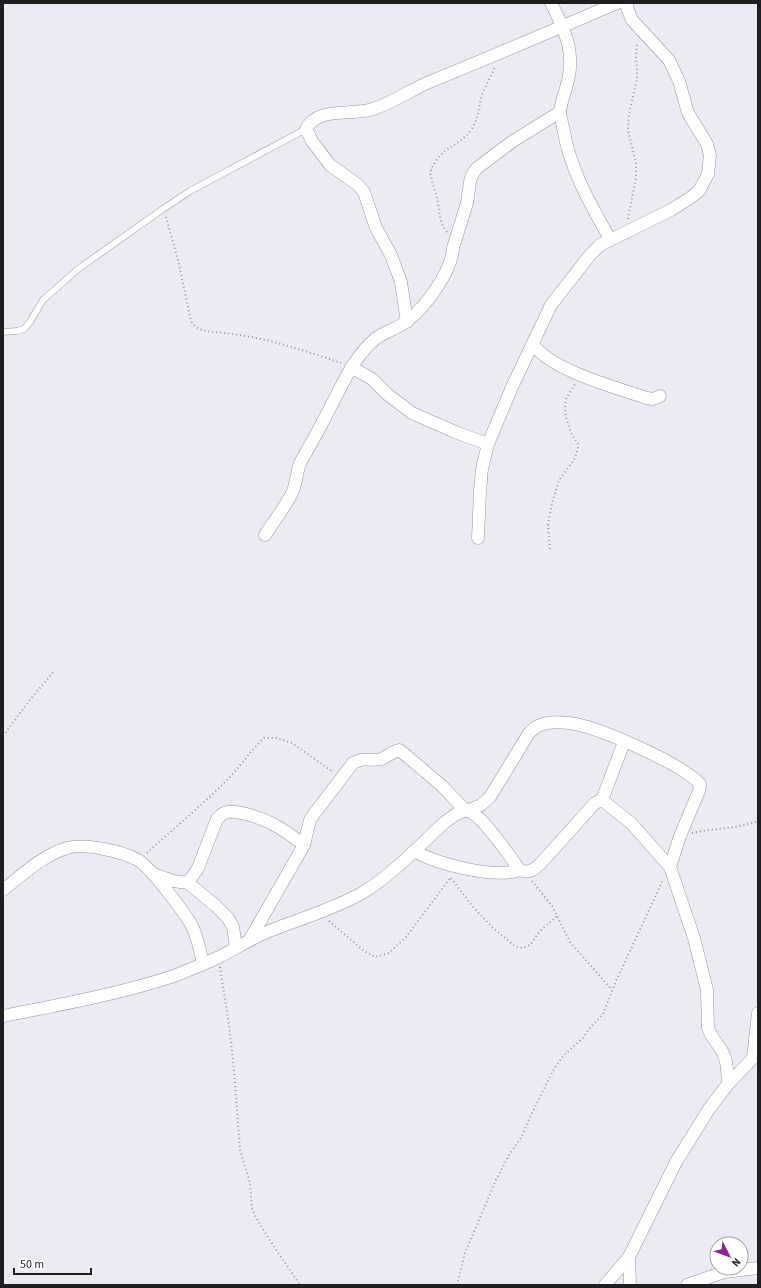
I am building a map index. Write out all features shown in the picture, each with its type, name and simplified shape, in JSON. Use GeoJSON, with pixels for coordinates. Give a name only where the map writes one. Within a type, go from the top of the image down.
{"type":"FeatureCollection","features":[{"type":"Feature","properties":{"kind":"street"},"geometry":{"type":"LineString","coordinates":[[551,3],[563,26],[568,40],[569,75],[560,112],[566,144],[575,170],[590,204],[610,239]]}},
{"type":"Feature","properties":{"kind":"street"},"geometry":{"type":"LineString","coordinates":[[407,322],[401,282],[391,255],[376,228],[364,192],[358,185],[330,165],[312,141],[306,129],[308,124],[322,116],[372,110],[419,87],[617,3]]}},
{"type":"Feature","properties":{"kind":"street"},"geometry":{"type":"LineString","coordinates":[[478,538],[482,469],[488,444],[512,387],[552,305],[590,255],[600,245],[671,210],[690,198],[699,190],[708,174],[710,155],[707,144],[688,113],[679,81],[669,60],[632,20],[626,3]]}},
{"type":"Feature","properties":{"kind":"street"},"geometry":{"type":"LineString","coordinates":[[265,535],[289,499],[294,489],[296,474],[300,463],[351,367],[376,338],[407,322],[442,281],[450,264],[467,203],[472,175],[477,168],[512,141],[560,112]]}},
{"type":"Feature","properties":{"kind":"street"},"geometry":{"type":"LineString","coordinates":[[533,344],[542,355],[582,376],[647,398],[653,399],[660,396]]}},
{"type":"Feature","properties":{"kind":"street"},"geometry":{"type":"LineString","coordinates":[[351,367],[372,378],[387,394],[412,413],[455,432],[488,444]]}},
{"type":"Feature","properties":{"kind":"street"},"geometry":{"type":"LineString","coordinates":[[3,1016],[48,1008],[174,976],[219,957],[250,939],[290,922],[318,913],[363,892],[386,876],[445,822],[455,815],[481,805],[490,797],[529,733],[538,726],[551,723],[568,723],[586,726],[672,764],[694,778],[700,784],[699,791],[680,836],[670,867]]}},
{"type":"Feature","properties":{"kind":"street"},"geometry":{"type":"LineString","coordinates":[[414,851],[437,862],[496,873],[513,873],[533,870],[595,804],[602,800],[624,742]]}},
{"type":"Feature","properties":{"kind":"street"},"geometry":{"type":"LineString","coordinates":[[250,939],[304,845],[310,820],[341,778],[353,763],[359,760],[378,760],[398,750],[442,786],[466,811],[473,814],[490,830],[522,871]]}},
{"type":"Feature","properties":{"kind":"street"},"geometry":{"type":"LineString","coordinates":[[602,800],[631,823],[670,867],[694,938],[707,990],[708,1028],[710,1034],[725,1057],[728,1084]]}},
{"type":"Feature","properties":{"kind":"street"},"geometry":{"type":"LineString","coordinates":[[188,883],[198,868],[217,820],[223,814],[229,812],[240,813],[278,827],[304,845]]}},
{"type":"Feature","properties":{"kind":"street"},"geometry":{"type":"LineString","coordinates":[[3,890],[48,857],[66,848],[83,846],[116,852],[139,860],[152,874],[191,924],[196,936],[203,964]]}},
{"type":"Feature","properties":{"kind":"street"},"geometry":{"type":"LineString","coordinates":[[152,874],[173,881],[188,883],[216,906],[228,918],[233,927],[236,947]]}},
{"type":"Feature","properties":{"kind":"street"},"geometry":{"type":"LineString","coordinates":[[605,1285],[629,1257],[676,1162],[709,1110],[728,1084],[756,1055],[758,1013]]}},
{"type":"Feature","properties":{"kind":"street"},"geometry":{"type":"LineString","coordinates":[[629,1257],[630,1285]]}},
{"type":"Feature","properties":{"kind":"street"},"geometry":{"type":"LineString","coordinates":[[687,1285],[724,1272],[758,1268]]}},
{"type":"Feature","properties":{"kind":"lane"},"geometry":{"type":"LineString","coordinates":[[3,332],[24,329],[43,300],[78,269],[163,209],[190,191],[306,129]]}},
{"type":"Feature","properties":{"kind":"path"},"geometry":{"type":"LineString","coordinates":[[628,231],[629,214],[636,178],[636,164],[628,130],[629,114],[637,79],[636,59],[638,27]]}},
{"type":"Feature","properties":{"kind":"path"},"geometry":{"type":"LineString","coordinates":[[455,242],[444,228],[439,216],[437,199],[430,173],[437,158],[450,147],[465,138],[472,129],[479,115],[482,95],[500,53]]}},
{"type":"Feature","properties":{"kind":"path"},"geometry":{"type":"LineString","coordinates":[[163,209],[175,246],[191,321],[195,327],[201,330],[244,335],[280,344],[351,367]]}},
{"type":"Feature","properties":{"kind":"path"},"geometry":{"type":"LineString","coordinates":[[550,549],[548,524],[552,503],[559,480],[574,460],[578,448],[578,444],[571,433],[566,417],[566,399],[582,376]]}},
{"type":"Feature","properties":{"kind":"path"},"geometry":{"type":"LineString","coordinates":[[3,736],[29,701],[55,670]]}},
{"type":"Feature","properties":{"kind":"path"},"geometry":{"type":"LineString","coordinates":[[139,860],[222,786],[264,738],[276,738],[292,743],[341,778]]}},
{"type":"Feature","properties":{"kind":"path"},"geometry":{"type":"LineString","coordinates":[[680,836],[726,827],[740,827],[758,821]]}},
{"type":"Feature","properties":{"kind":"path"},"geometry":{"type":"LineString","coordinates":[[437,862],[451,877],[473,907],[492,927],[516,947],[522,948],[530,945],[540,931],[557,916]]}},
{"type":"Feature","properties":{"kind":"path"},"geometry":{"type":"LineString","coordinates":[[457,1285],[465,1253],[496,1180],[509,1155],[521,1138],[554,1069],[564,1055],[583,1038],[588,1029],[603,1014],[640,927],[649,911],[658,888],[670,867]]}},
{"type":"Feature","properties":{"kind":"path"},"geometry":{"type":"LineString","coordinates":[[522,871],[552,906],[570,942],[612,990]]}},
{"type":"Feature","properties":{"kind":"path"},"geometry":{"type":"LineString","coordinates":[[318,913],[364,951],[375,957],[389,953],[406,937],[451,877]]}},
{"type":"Feature","properties":{"kind":"path"},"geometry":{"type":"LineString","coordinates":[[219,957],[234,1070],[240,1150],[250,1183],[252,1209],[269,1239],[300,1285]]}}]}
